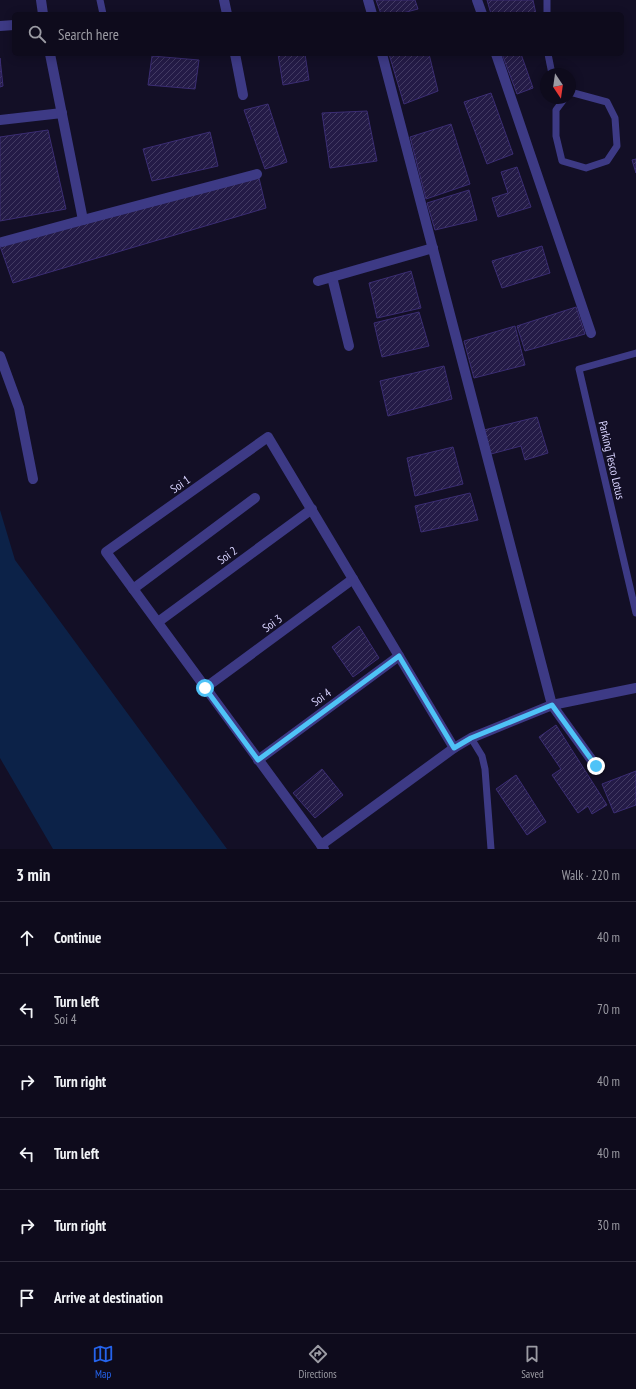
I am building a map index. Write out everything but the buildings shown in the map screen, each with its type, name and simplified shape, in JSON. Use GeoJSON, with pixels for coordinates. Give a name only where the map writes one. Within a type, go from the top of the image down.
{"type":"FeatureCollection","features":[{"type":"Feature","properties":{"kind":"street"},"geometry":{"type":"LineString","coordinates":[[41,0],[43,12]]}},
{"type":"Feature","properties":{"kind":"street"},"geometry":{"type":"LineString","coordinates":[[224,0],[227,12]]}},
{"type":"Feature","properties":{"kind":"street"},"geometry":{"type":"LineString","coordinates":[[368,0],[371,12]]}},
{"type":"Feature","properties":{"kind":"street"},"geometry":{"type":"LineString","coordinates":[[477,0],[481,12]]}},
{"type":"Feature","properties":{"kind":"street"},"geometry":{"type":"LineString","coordinates":[[0,26],[12,24]]}},
{"type":"Feature","properties":{"kind":"street"},"geometry":{"type":"LineString","coordinates":[[50,56],[83,220]]}},
{"type":"Feature","properties":{"kind":"street"},"geometry":{"type":"LineString","coordinates":[[235,56],[243,95]]}},
{"type":"Feature","properties":{"kind":"street"},"geometry":{"type":"LineString","coordinates":[[383,56],[552,705],[596,766]]}},
{"type":"Feature","properties":{"kind":"street"},"geometry":{"type":"LineString","coordinates":[[497,56],[591,332]]}},
{"type":"Feature","properties":{"kind":"street"},"geometry":{"type":"LineString","coordinates":[[0,120],[62,114]]}},
{"type":"Feature","properties":{"kind":"street"},"geometry":{"type":"LineString","coordinates":[[2,242],[257,174]]}},
{"type":"Feature","properties":{"kind":"street"},"geometry":{"type":"LineString","coordinates":[[318,281],[433,248]]}},
{"type":"Feature","properties":{"kind":"street"},"geometry":{"type":"LineString","coordinates":[[332,277],[349,346]]}},
{"type":"Feature","properties":{"kind":"street"},"geometry":{"type":"LineString","coordinates":[[0,356],[19,408],[34,479]]}},
{"type":"Feature","properties":{"kind":"street","name":"Soi 1"},"geometry":{"type":"LineString","coordinates":[[133,589],[106,552],[268,437],[312,510]]}},
{"type":"Feature","properties":{"kind":"street"},"geometry":{"type":"LineString","coordinates":[[255,498],[133,589],[322,847],[454,748],[471,738],[552,705],[636,688]]}},
{"type":"Feature","properties":{"kind":"street"},"geometry":{"type":"LineString","coordinates":[[312,510],[454,748]]}},
{"type":"Feature","properties":{"kind":"street","name":"Soi 2"},"geometry":{"type":"LineString","coordinates":[[158,622],[312,510]]}},
{"type":"Feature","properties":{"kind":"street","name":"Soi 3"},"geometry":{"type":"LineString","coordinates":[[205,688],[353,579]]}},
{"type":"Feature","properties":{"kind":"street","name":"Soi 4"},"geometry":{"type":"LineString","coordinates":[[258,760],[399,656]]}},
{"type":"Feature","properties":{"kind":"lane"},"geometry":{"type":"LineString","coordinates":[[100,0],[103,12]]}},
{"type":"Feature","properties":{"kind":"lane"},"geometry":{"type":"LineString","coordinates":[[547,0],[547,12]]}},
{"type":"Feature","properties":{"kind":"lane"},"geometry":{"type":"LineString","coordinates":[[548,56],[551,68]]}},
{"type":"Feature","properties":{"kind":"lane"},"geometry":{"type":"LineString","coordinates":[[560,104],[556,110],[556,136],[562,161],[586,168],[607,161],[617,146],[614,118],[607,102],[576,94]]}},
{"type":"Feature","properties":{"kind":"lane","name":"Parking Tesco Lotus"},"geometry":{"type":"LineString","coordinates":[[636,353],[579,369],[636,613]]}},
{"type":"Feature","properties":{"kind":"lane"},"geometry":{"type":"LineString","coordinates":[[471,738],[482,756],[485,769],[491,849]]}},
{"type":"Feature","properties":{"kind":"water"},"geometry":{"type":"Polygon","coordinates":[[[0,510],[15,560],[227,849],[53,849],[0,758],[0,510]]]}},
{"type":"Feature","properties":{"kind":"route"},"geometry":{"type":"LineString","coordinates":[[205,688],[258,760],[399,656],[454,748],[471,738],[552,705],[596,766]]}}]}
